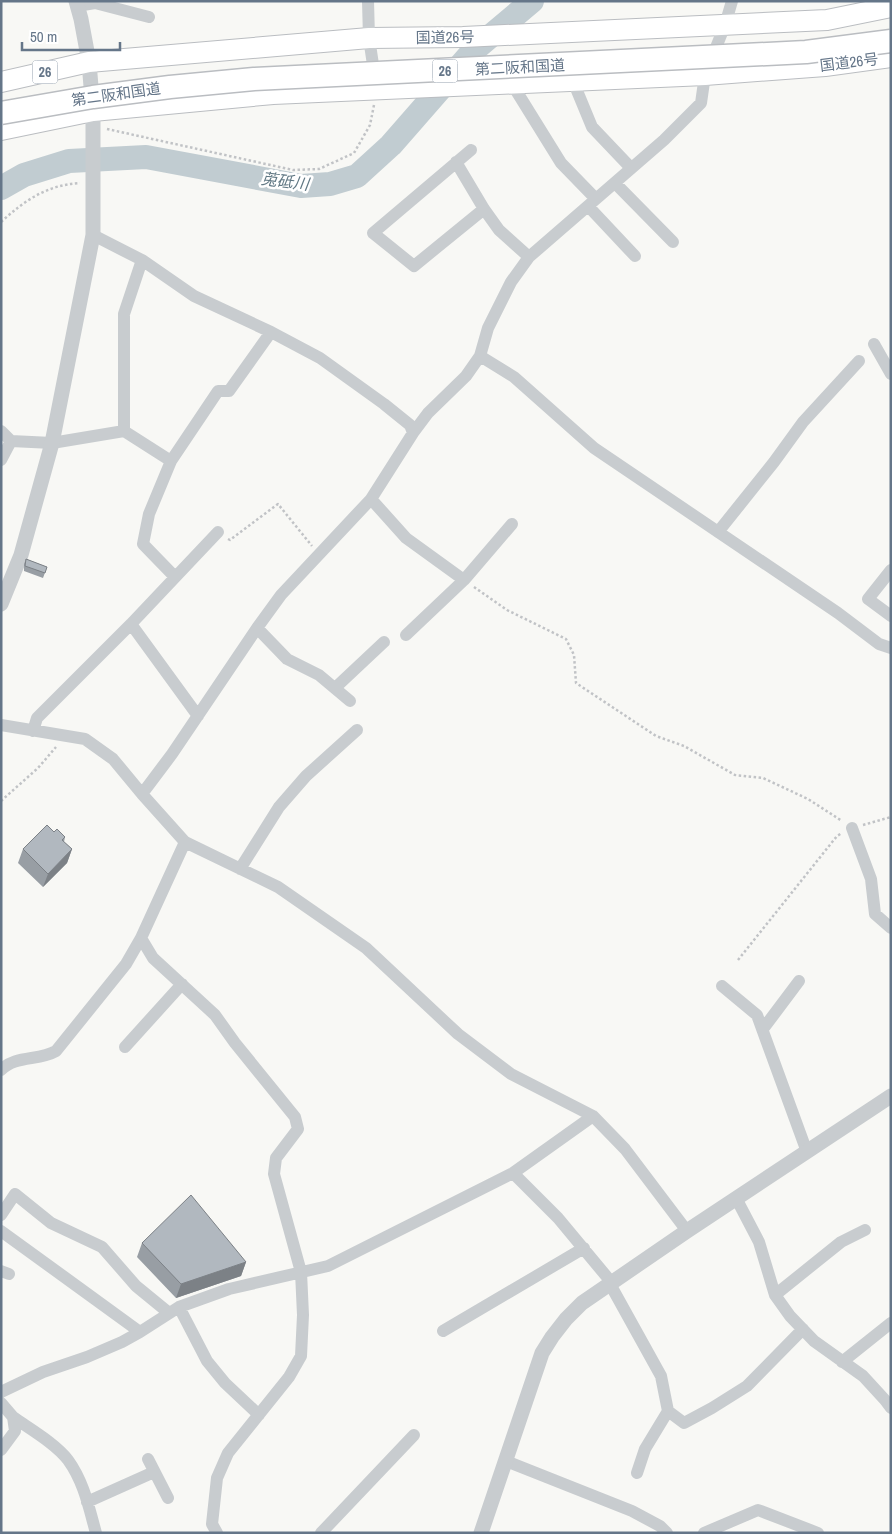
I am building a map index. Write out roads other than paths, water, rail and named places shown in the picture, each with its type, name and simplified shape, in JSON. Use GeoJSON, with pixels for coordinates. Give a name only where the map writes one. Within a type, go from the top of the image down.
{"type":"FeatureCollection","features":[{"type":"Feature","properties":{"kind":"highway","name":"国道26号"},"geometry":{"type":"LineString","coordinates":[[1,82],[89,62],[369,38],[463,37],[827,20],[891,7]]}},
{"type":"Feature","properties":{"kind":"highway","name":"第二阪和国道"},"geometry":{"type":"LineString","coordinates":[[1,113],[93,97],[245,80],[806,52],[891,41]]}},
{"type":"Feature","properties":{"kind":"highway","name":"国道26号"},"geometry":{"type":"LineString","coordinates":[[1,130],[273,94],[706,75],[824,66],[891,57]]}},
{"type":"Feature","properties":{"kind":"street"},"geometry":{"type":"LineString","coordinates":[[368,1],[369,38],[376,90]]}},
{"type":"Feature","properties":{"kind":"street"},"geometry":{"type":"LineString","coordinates":[[142,794],[172,754],[281,594],[371,499],[428,413],[466,376],[480,356],[488,328],[511,282],[529,257],[664,140],[701,103],[706,75],[732,1]]}},
{"type":"Feature","properties":{"kind":"street"},"geometry":{"type":"LineString","coordinates":[[1,604],[24,546],[52,443],[93,235],[93,118],[89,62],[76,3],[95,3],[149,17]]}},
{"type":"Feature","properties":{"kind":"street"},"geometry":{"type":"LineString","coordinates":[[573,81],[592,127],[631,168]]}},
{"type":"Feature","properties":{"kind":"street"},"geometry":{"type":"LineString","coordinates":[[512,84],[561,163],[635,256]]}},
{"type":"Feature","properties":{"kind":"street"},"geometry":{"type":"LineString","coordinates":[[471,150],[373,233],[414,266],[484,209]]}},
{"type":"Feature","properties":{"kind":"street"},"geometry":{"type":"LineString","coordinates":[[456,162],[499,230],[529,257]]}},
{"type":"Feature","properties":{"kind":"street"},"geometry":{"type":"LineString","coordinates":[[615,183],[673,242]]}},
{"type":"Feature","properties":{"kind":"street"},"geometry":{"type":"LineString","coordinates":[[93,235],[142,260],[194,296],[271,332],[320,358],[384,404],[410,425],[413,433]]}},
{"type":"Feature","properties":{"kind":"street"},"geometry":{"type":"LineString","coordinates":[[124,431],[124,314],[142,260]]}},
{"type":"Feature","properties":{"kind":"street"},"geometry":{"type":"LineString","coordinates":[[176,577],[143,544],[149,514],[170,462],[218,391],[229,391],[271,332]]}},
{"type":"Feature","properties":{"kind":"street"},"geometry":{"type":"LineString","coordinates":[[874,344],[891,374]]}},
{"type":"Feature","properties":{"kind":"street"},"geometry":{"type":"LineString","coordinates":[[480,356],[514,377],[594,448],[838,613],[878,644],[890,644]]}},
{"type":"Feature","properties":{"kind":"street"},"geometry":{"type":"LineString","coordinates":[[718,532],[774,462],[803,422],[859,361]]}},
{"type":"Feature","properties":{"kind":"street"},"geometry":{"type":"LineString","coordinates":[[1,431],[12,441],[52,443],[124,431],[170,462]]}},
{"type":"Feature","properties":{"kind":"street"},"geometry":{"type":"LineString","coordinates":[[1,460],[12,441]]}},
{"type":"Feature","properties":{"kind":"street"},"geometry":{"type":"LineString","coordinates":[[371,499],[406,538],[464,580]]}},
{"type":"Feature","properties":{"kind":"street"},"geometry":{"type":"LineString","coordinates":[[406,635],[464,580],[512,524]]}},
{"type":"Feature","properties":{"kind":"street"},"geometry":{"type":"LineString","coordinates":[[33,731],[37,718],[131,624],[218,532]]}},
{"type":"Feature","properties":{"kind":"street"},"geometry":{"type":"LineString","coordinates":[[891,570],[868,599],[891,616]]}},
{"type":"Feature","properties":{"kind":"street"},"geometry":{"type":"LineString","coordinates":[[131,624],[198,716]]}},
{"type":"Feature","properties":{"kind":"street"},"geometry":{"type":"LineString","coordinates":[[257,628],[287,659],[319,676],[350,701]]}},
{"type":"Feature","properties":{"kind":"street"},"geometry":{"type":"LineString","coordinates":[[335,688],[384,642]]}},
{"type":"Feature","properties":{"kind":"street"},"geometry":{"type":"LineString","coordinates":[[1,725],[86,740],[114,759],[185,842],[278,887],[366,948],[458,1034],[511,1074],[593,1116],[625,1149],[687,1231]]}},
{"type":"Feature","properties":{"kind":"street"},"geometry":{"type":"LineString","coordinates":[[240,869],[279,807],[306,776],[357,730]]}},
{"type":"Feature","properties":{"kind":"street"},"geometry":{"type":"LineString","coordinates":[[852,828],[870,879],[875,914],[891,928]]}},
{"type":"Feature","properties":{"kind":"street"},"geometry":{"type":"LineString","coordinates":[[1,1070],[6,1064],[47,1056],[56,1051],[126,964],[141,938],[185,842]]}},
{"type":"Feature","properties":{"kind":"street"},"geometry":{"type":"LineString","coordinates":[[141,938],[153,958],[215,1016],[295,1117],[298,1129],[276,1158],[274,1174],[301,1272],[303,1315],[301,1356],[289,1378],[228,1453],[217,1478],[211,1530]]}},
{"type":"Feature","properties":{"kind":"street"},"geometry":{"type":"LineString","coordinates":[[763,1029],[799,981]]}},
{"type":"Feature","properties":{"kind":"street"},"geometry":{"type":"LineString","coordinates":[[125,1047],[182,984]]}},
{"type":"Feature","properties":{"kind":"street"},"geometry":{"type":"LineString","coordinates":[[722,986],[757,1015],[807,1152]]}},
{"type":"Feature","properties":{"kind":"street"},"geometry":{"type":"LineString","coordinates":[[481,1533],[542,1353],[566,1320],[582,1303],[611,1283],[891,1096]]}},
{"type":"Feature","properties":{"kind":"street"},"geometry":{"type":"LineString","coordinates":[[1,1392],[43,1372],[122,1342],[174,1310],[229,1289],[328,1266],[513,1174],[593,1116]]}},
{"type":"Feature","properties":{"kind":"street"},"geometry":{"type":"LineString","coordinates":[[513,1174],[558,1218],[611,1283],[661,1376],[668,1411],[684,1423],[747,1386],[803,1329]]}},
{"type":"Feature","properties":{"kind":"street"},"geometry":{"type":"LineString","coordinates":[[1,1215],[15,1194],[51,1223],[102,1247],[136,1286],[174,1310],[207,1361],[225,1384],[259,1415]]}},
{"type":"Feature","properties":{"kind":"street"},"geometry":{"type":"LineString","coordinates":[[736,1198],[759,1242],[775,1295],[790,1316],[814,1341],[863,1376],[891,1408]]}},
{"type":"Feature","properties":{"kind":"street"},"geometry":{"type":"LineString","coordinates":[[775,1295],[841,1242],[865,1230]]}},
{"type":"Feature","properties":{"kind":"street"},"geometry":{"type":"LineString","coordinates":[[1,1231],[140,1332]]}},
{"type":"Feature","properties":{"kind":"street"},"geometry":{"type":"LineString","coordinates":[[443,1331],[584,1248]]}},
{"type":"Feature","properties":{"kind":"street"},"geometry":{"type":"LineString","coordinates":[[842,1362],[891,1323]]}},
{"type":"Feature","properties":{"kind":"street"},"geometry":{"type":"LineString","coordinates":[[1,1403],[13,1417],[54,1447],[68,1460],[83,1486],[96,1533]]}},
{"type":"Feature","properties":{"kind":"street"},"geometry":{"type":"LineString","coordinates":[[636,1473],[645,1449],[668,1411]]}},
{"type":"Feature","properties":{"kind":"street"},"geometry":{"type":"LineString","coordinates":[[1,1450],[15,1431],[13,1417]]}},
{"type":"Feature","properties":{"kind":"street"},"geometry":{"type":"LineString","coordinates":[[321,1533],[414,1435]]}},
{"type":"Feature","properties":{"kind":"street"},"geometry":{"type":"LineString","coordinates":[[148,1459],[168,1498]]}},
{"type":"Feature","properties":{"kind":"street"},"geometry":{"type":"LineString","coordinates":[[506,1461],[632,1511],[660,1526],[667,1533]]}},
{"type":"Feature","properties":{"kind":"street"},"geometry":{"type":"LineString","coordinates":[[87,1502],[154,1472]]}},
{"type":"Feature","properties":{"kind":"street"},"geometry":{"type":"LineString","coordinates":[[704,1533],[758,1510],[818,1533]]}},
{"type":"Feature","properties":{"kind":"waterway","name":"莵砥川"},"geometry":{"type":"LineString","coordinates":[[1,188],[24,175],[69,161],[146,157],[301,186],[330,184],[357,176],[391,145],[474,50],[532,1]]}}]}
